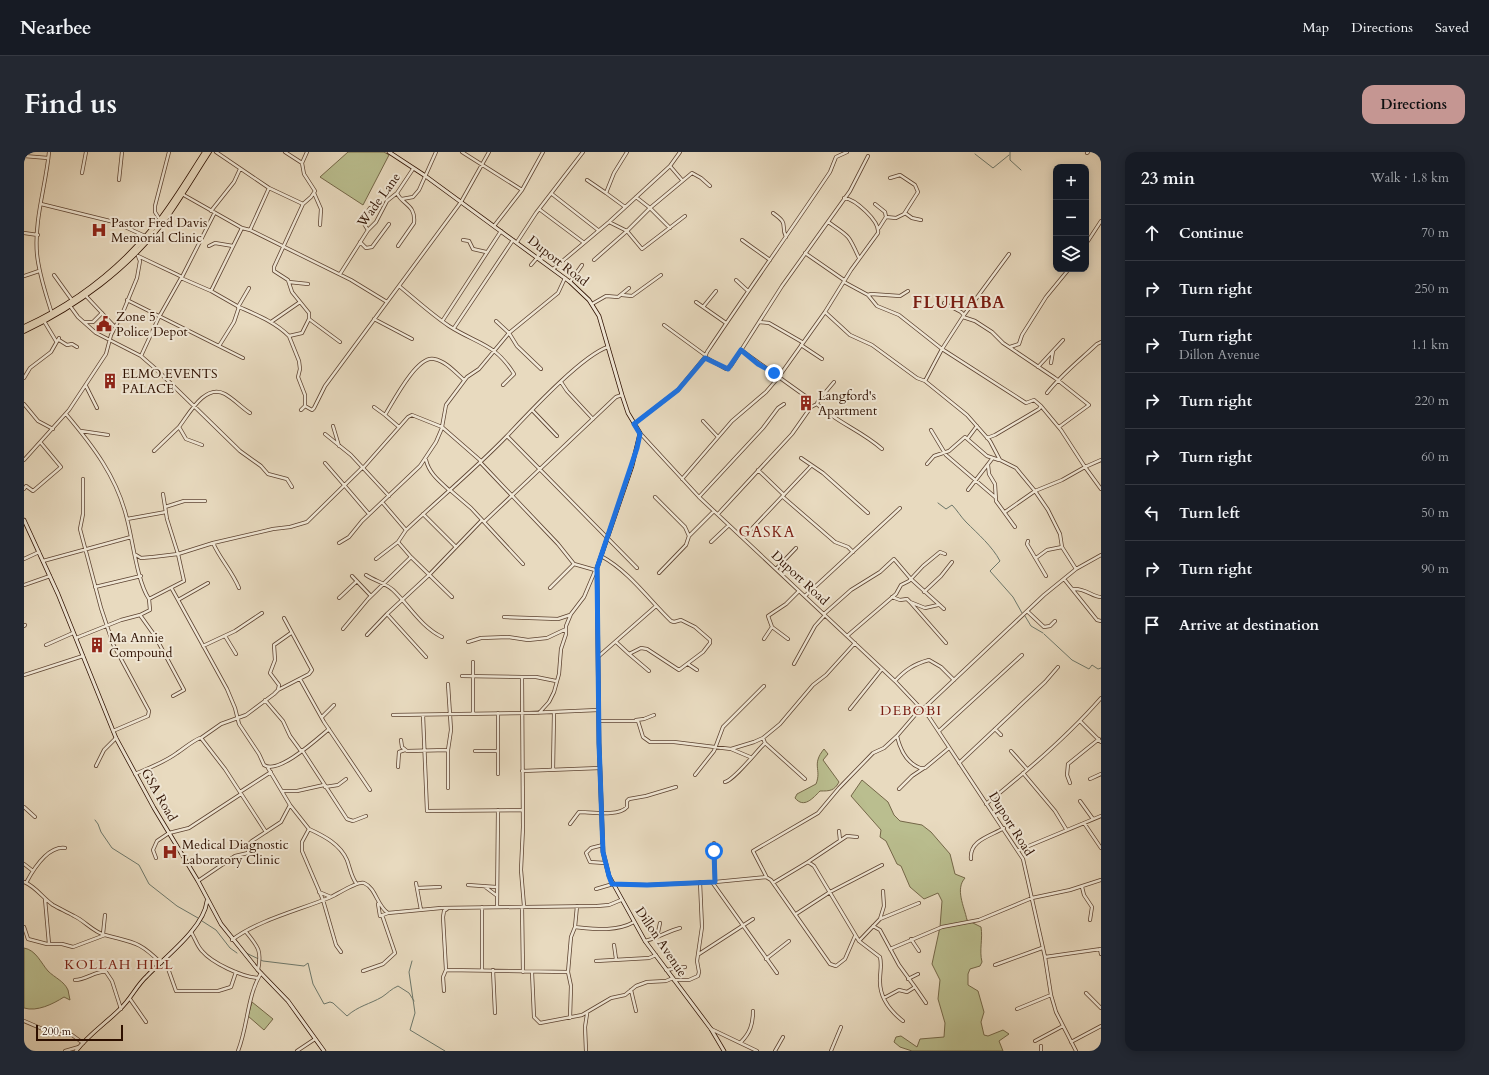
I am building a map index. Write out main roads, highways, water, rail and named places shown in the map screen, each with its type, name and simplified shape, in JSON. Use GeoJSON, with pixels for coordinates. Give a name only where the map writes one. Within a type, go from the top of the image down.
{"type":"FeatureCollection","features":[{"type":"Feature","properties":{"kind":"highway"},"geometry":{"type":"LineString","coordinates":[[24,331],[44,321],[109,273],[160,220],[205,152]]}},
{"type":"Feature","properties":{"kind":"highway"},"geometry":{"type":"LineString","coordinates":[[24,327],[70,306],[111,276],[136,255],[163,222],[209,152]]}},
{"type":"Feature","properties":{"kind":"waterway"},"geometry":{"type":"LineString","coordinates":[[1010,152],[1010,160],[1021,170]]}},
{"type":"Feature","properties":{"kind":"waterway"},"geometry":{"type":"LineString","coordinates":[[975,154],[993,168],[1009,155]]}},
{"type":"Feature","properties":{"kind":"waterway"},"geometry":{"type":"LineString","coordinates":[[938,503],[946,509],[952,505],[964,520],[993,550],[1000,561],[990,571],[1013,597],[1022,613]]}},
{"type":"Feature","properties":{"kind":"waterway"},"geometry":{"type":"LineString","coordinates":[[1025,616],[1031,626],[1043,633]]}},
{"type":"Feature","properties":{"kind":"waterway"},"geometry":{"type":"LineString","coordinates":[[1044,634],[1072,660],[1089,669],[1092,665],[1098,669],[1101,668]]}},
{"type":"Feature","properties":{"kind":"waterway"},"geometry":{"type":"LineString","coordinates":[[95,820],[112,848],[139,865],[149,884],[177,906],[198,918]]}},
{"type":"Feature","properties":{"kind":"waterway"},"geometry":{"type":"LineString","coordinates":[[202,921],[216,930],[230,948],[237,953]]}},
{"type":"Feature","properties":{"kind":"waterway"},"geometry":{"type":"LineString","coordinates":[[246,953],[263,961],[304,966],[308,963],[313,984],[324,1004],[330,1002],[333,1003],[347,1016],[360,1007],[382,997],[398,986],[409,993],[414,1001]]}},
{"type":"Feature","properties":{"kind":"waterway"},"geometry":{"type":"LineString","coordinates":[[412,961],[409,972],[415,1013],[410,1030],[445,1051]]}},
{"type":"Feature","properties":{"kind":"place","name":"Pastor Fred Davis Memorial Clinic"},"geometry":{"type":"Point","coordinates":[99,230]}},
{"type":"Feature","properties":{"kind":"place","name":"Zone 5 Police Depot"},"geometry":{"type":"Point","coordinates":[104,324]}},
{"type":"Feature","properties":{"kind":"place","name":"ELMO EVENTS PALACE"},"geometry":{"type":"Point","coordinates":[110,381]}},
{"type":"Feature","properties":{"kind":"place","name":"Langford's Apartment"},"geometry":{"type":"Point","coordinates":[806,403]}},
{"type":"Feature","properties":{"kind":"place","name":"Ma Annie Compound"},"geometry":{"type":"Point","coordinates":[97,645]}},
{"type":"Feature","properties":{"kind":"place","name":"Medical Diagnostic Laboratory Clinic"},"geometry":{"type":"Point","coordinates":[170,852]}},
{"type":"Feature","properties":{"kind":"district","name":"FLUHABA"},"geometry":{"type":"Point","coordinates":[959,302]}},
{"type":"Feature","properties":{"kind":"district","name":"GASKA"},"geometry":{"type":"Point","coordinates":[767,532]}},
{"type":"Feature","properties":{"kind":"district","name":"DEBOBI"},"geometry":{"type":"Point","coordinates":[911,710]}},
{"type":"Feature","properties":{"kind":"district","name":"KOLLAH HILL"},"geometry":{"type":"Point","coordinates":[119,964]}}]}
